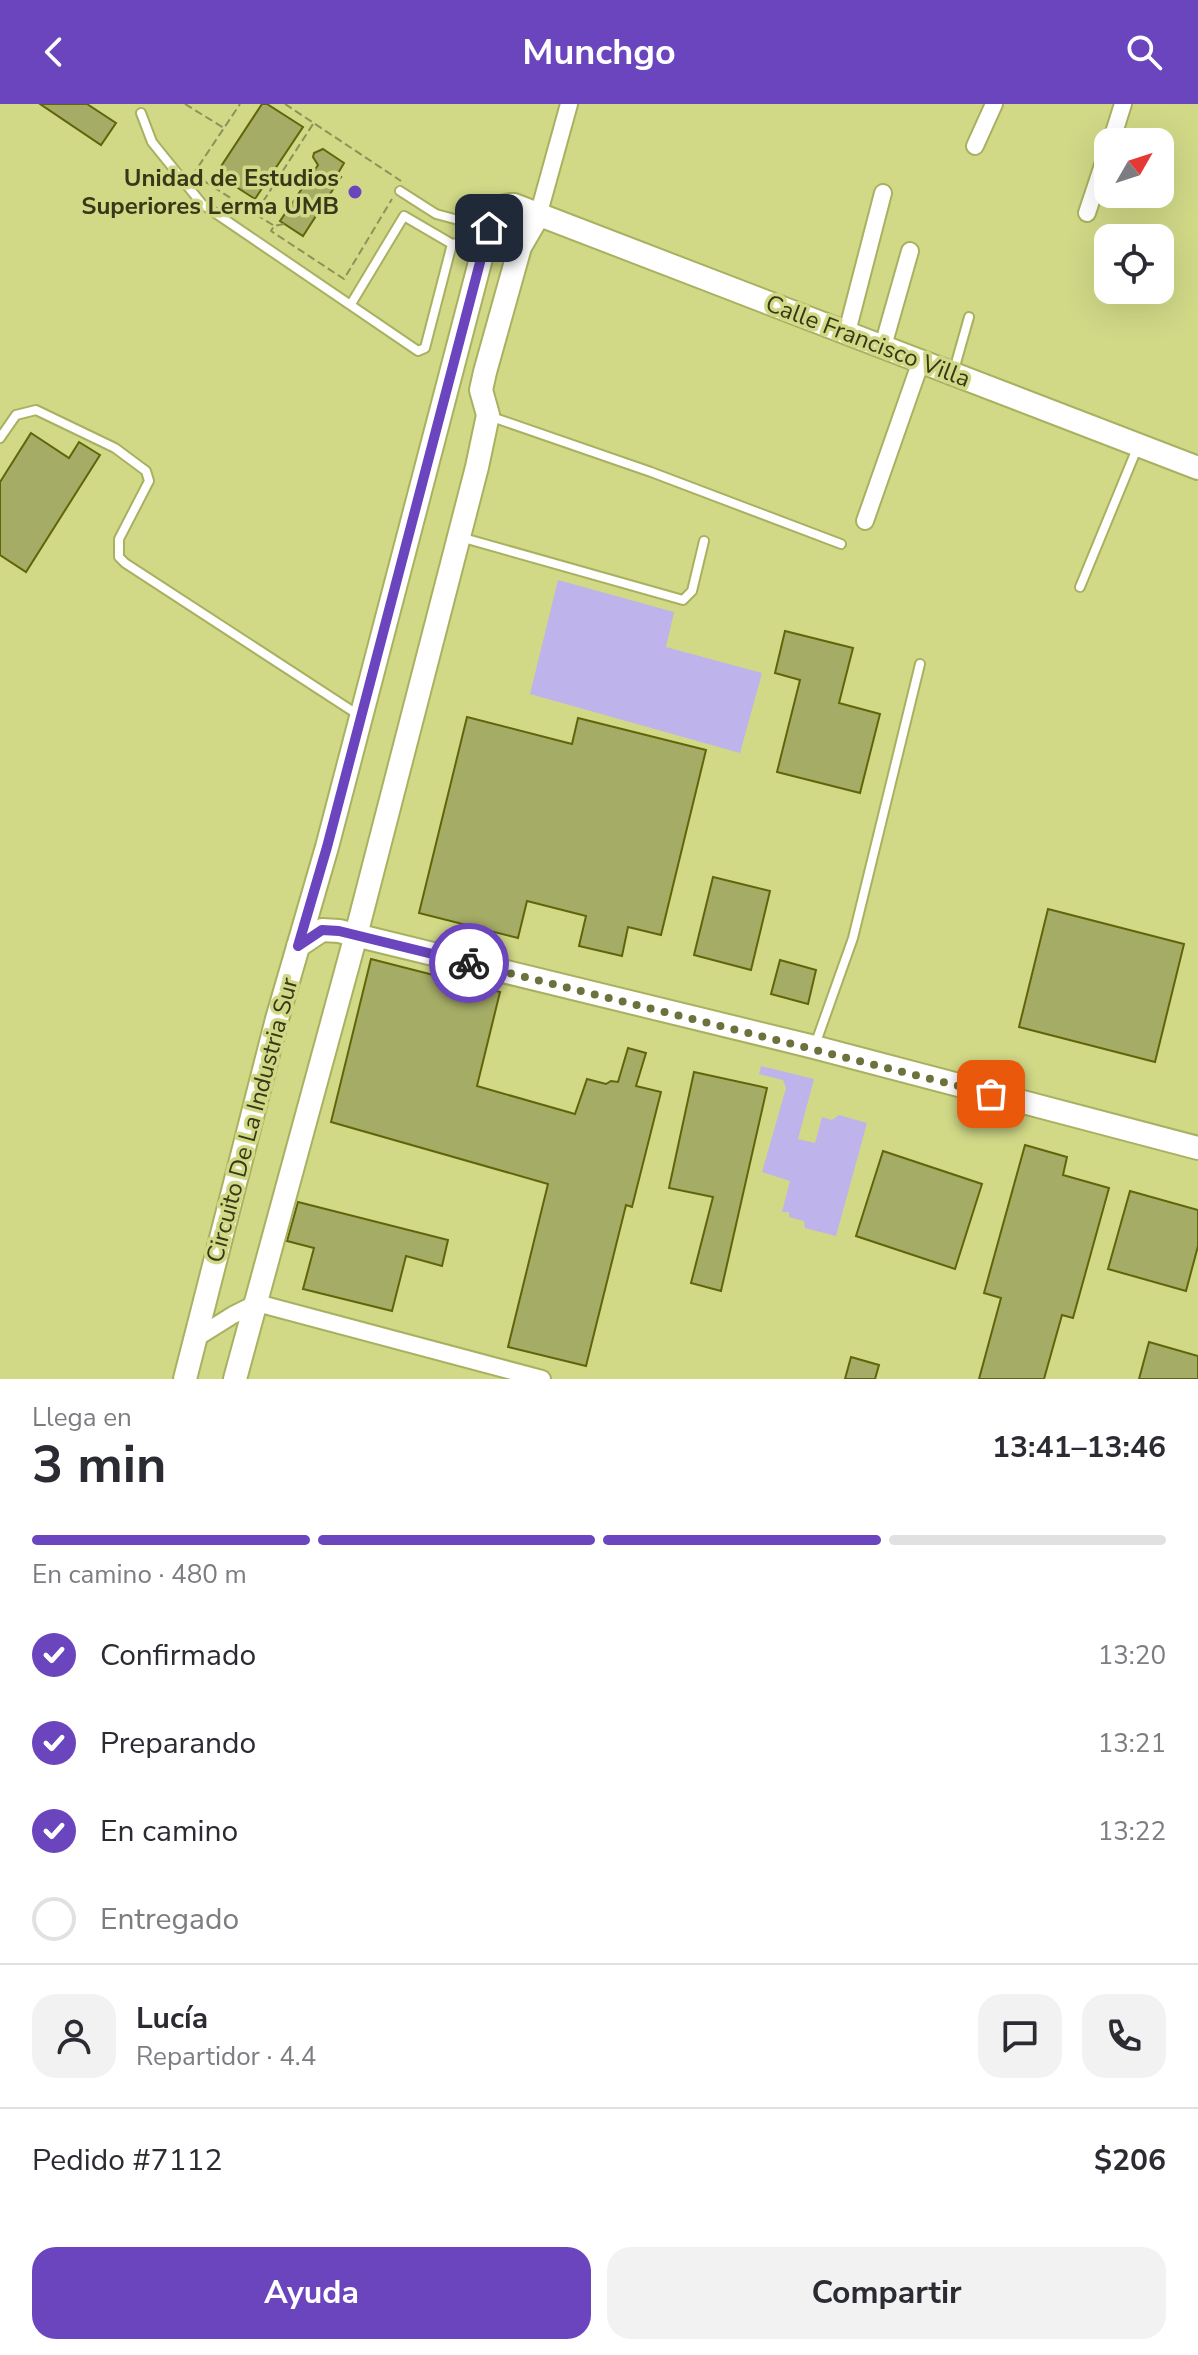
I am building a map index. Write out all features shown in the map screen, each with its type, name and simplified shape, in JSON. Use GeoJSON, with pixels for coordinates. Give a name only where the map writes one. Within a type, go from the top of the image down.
{"type":"FeatureCollection","features":[{"type":"Feature","properties":{"kind":"main road"},"geometry":{"type":"LineString","coordinates":[[235,1379],[356,935],[459,537],[488,415],[481,390],[485,372],[520,247],[538,216],[514,205],[503,206],[493,216],[488,233]]}},
{"type":"Feature","properties":{"kind":"main road","name":"Calle Francisco Villa"},"geometry":{"type":"LineString","coordinates":[[538,216],[1198,468]]}},
{"type":"Feature","properties":{"kind":"main road","name":"Circuito De La Industria Sur"},"geometry":{"type":"LineString","coordinates":[[185,1379],[488,233]]}},
{"type":"Feature","properties":{"kind":"main road"},"geometry":{"type":"LineString","coordinates":[[298,946],[322,930],[356,935],[814,1047],[1198,1148]]}},
{"type":"Feature","properties":{"kind":"street"},"geometry":{"type":"LineString","coordinates":[[538,216],[569,104]]}},
{"type":"Feature","properties":{"kind":"street"},"geometry":{"type":"LineString","coordinates":[[975,146],[994,104]]}},
{"type":"Feature","properties":{"kind":"street"},"geometry":{"type":"LineString","coordinates":[[1115,128],[1123,104]]}},
{"type":"Feature","properties":{"kind":"street"},"geometry":{"type":"LineString","coordinates":[[1087,213],[1094,192]]}},
{"type":"Feature","properties":{"kind":"street"},"geometry":{"type":"LineString","coordinates":[[847,332],[883,193]]}},
{"type":"Feature","properties":{"kind":"street"},"geometry":{"type":"LineString","coordinates":[[883,346],[910,251]]}},
{"type":"Feature","properties":{"kind":"street"},"geometry":{"type":"LineString","coordinates":[[865,521],[921,361]]}},
{"type":"Feature","properties":{"kind":"street"},"geometry":{"type":"LineString","coordinates":[[193,1340],[257,1303],[542,1379]]}},
{"type":"Feature","properties":{"kind":"lane"},"geometry":{"type":"LineString","coordinates":[[141,113],[152,142],[202,204],[418,351],[425,348],[452,244]]}},
{"type":"Feature","properties":{"kind":"lane"},"geometry":{"type":"LineString","coordinates":[[397,192],[436,214],[488,233]]}},
{"type":"Feature","properties":{"kind":"lane"},"geometry":{"type":"LineString","coordinates":[[351,304],[404,216],[452,244],[488,233]]}},
{"type":"Feature","properties":{"kind":"lane"},"geometry":{"type":"LineString","coordinates":[[953,373],[969,317]]}},
{"type":"Feature","properties":{"kind":"lane"},"geometry":{"type":"LineString","coordinates":[[0,438],[16,415],[36,410],[115,448],[146,471],[149,481],[119,539],[119,557],[361,716]]}},
{"type":"Feature","properties":{"kind":"lane"},"geometry":{"type":"LineString","coordinates":[[488,415],[651,472],[841,544]]}},
{"type":"Feature","properties":{"kind":"lane"},"geometry":{"type":"LineString","coordinates":[[1080,587],[1138,445]]}},
{"type":"Feature","properties":{"kind":"lane"},"geometry":{"type":"LineString","coordinates":[[459,537],[683,600],[692,591],[704,541]]}},
{"type":"Feature","properties":{"kind":"lane"},"geometry":{"type":"LineString","coordinates":[[814,1047],[853,938],[920,664]]}},
{"type":"Feature","properties":{"kind":"path"},"geometry":{"type":"LineString","coordinates":[[185,104],[225,129]]}},
{"type":"Feature","properties":{"kind":"path"},"geometry":{"type":"LineString","coordinates":[[181,180],[193,174],[225,129],[239,106],[232,104]]}},
{"type":"Feature","properties":{"kind":"path"},"geometry":{"type":"LineString","coordinates":[[274,226],[271,231],[344,279],[403,182],[285,104]]}},
{"type":"Feature","properties":{"kind":"path"},"geometry":{"type":"LineString","coordinates":[[255,214],[314,123]]}},
{"type":"Feature","properties":{"kind":"path"},"geometry":{"type":"LineString","coordinates":[[193,174],[274,226],[284,224]]}},
{"type":"Feature","properties":{"kind":"shaded area"},"geometry":{"type":"Polygon","coordinates":[[[558,580],[674,612],[666,647],[762,673],[740,753],[530,694],[558,580]]]}},
{"type":"Feature","properties":{"kind":"shaded area"},"geometry":{"type":"Polygon","coordinates":[[[761,1066],[814,1079],[798,1139],[815,1143],[822,1117],[832,1120],[839,1115],[867,1123],[836,1236],[805,1228],[804,1221],[789,1217],[789,1212],[782,1212],[790,1181],[762,1172],[786,1088],[783,1080],[759,1074],[761,1066]]]}},
{"type":"Feature","properties":{"kind":"building"},"geometry":{"type":"Polygon","coordinates":[[[40,104],[87,104],[116,123],[101,145],[40,104]]]}},
{"type":"Feature","properties":{"kind":"building"},"geometry":{"type":"Polygon","coordinates":[[[262,104],[267,104],[303,127],[255,199],[216,174],[262,104]]]}},
{"type":"Feature","properties":{"kind":"building"},"geometry":{"type":"Polygon","coordinates":[[[323,149],[344,163],[337,175],[341,177],[303,236],[280,221],[318,165],[314,153],[323,149]]]}},
{"type":"Feature","properties":{"kind":"building"},"geometry":{"type":"Polygon","coordinates":[[[31,433],[69,458],[79,442],[100,455],[26,572],[0,555],[0,482],[31,433]]]}},
{"type":"Feature","properties":{"kind":"building"},"geometry":{"type":"Polygon","coordinates":[[[785,631],[853,648],[839,703],[880,714],[860,793],[777,772],[800,680],[775,673],[785,631]]]}},
{"type":"Feature","properties":{"kind":"building"},"geometry":{"type":"Polygon","coordinates":[[[467,717],[572,744],[578,718],[706,750],[661,935],[628,927],[622,956],[579,946],[586,916],[527,901],[518,938],[419,913],[467,717]]]}},
{"type":"Feature","properties":{"kind":"building"},"geometry":{"type":"Polygon","coordinates":[[[713,877],[770,891],[751,970],[694,955],[713,877]]]}},
{"type":"Feature","properties":{"kind":"building"},"geometry":{"type":"Polygon","coordinates":[[[1048,909],[1184,944],[1155,1062],[1019,1027],[1048,909]]]}},
{"type":"Feature","properties":{"kind":"building"},"geometry":{"type":"Polygon","coordinates":[[[371,959],[500,992],[477,1086],[575,1114],[587,1079],[606,1084],[618,1082],[628,1048],[646,1053],[636,1086],[661,1092],[632,1207],[626,1205],[586,1366],[508,1347],[548,1184],[331,1122],[371,959]]]}},
{"type":"Feature","properties":{"kind":"building"},"geometry":{"type":"Polygon","coordinates":[[[780,960],[816,970],[808,1004],[771,994],[780,960]]]}},
{"type":"Feature","properties":{"kind":"building"},"geometry":{"type":"Polygon","coordinates":[[[694,1072],[767,1088],[721,1291],[691,1283],[713,1197],[669,1188],[694,1072]]]}},
{"type":"Feature","properties":{"kind":"building"},"geometry":{"type":"Polygon","coordinates":[[[1025,1145],[1067,1157],[1063,1175],[1109,1188],[1073,1318],[1062,1315],[1044,1379],[979,1379],[1001,1298],[984,1293],[1025,1145]]]}},
{"type":"Feature","properties":{"kind":"building"},"geometry":{"type":"Polygon","coordinates":[[[883,1151],[982,1184],[955,1269],[856,1236],[883,1151]]]}},
{"type":"Feature","properties":{"kind":"building"},"geometry":{"type":"Polygon","coordinates":[[[1130,1191],[1198,1210],[1198,1246],[1186,1291],[1108,1269],[1130,1191]]]}},
{"type":"Feature","properties":{"kind":"building"},"geometry":{"type":"Polygon","coordinates":[[[298,1202],[448,1240],[442,1266],[406,1256],[392,1311],[303,1289],[314,1248],[287,1241],[298,1202]]]}},
{"type":"Feature","properties":{"kind":"building"},"geometry":{"type":"Polygon","coordinates":[[[1149,1342],[1198,1356],[1198,1379],[1139,1379],[1149,1342]]]}},
{"type":"Feature","properties":{"kind":"building"},"geometry":{"type":"Polygon","coordinates":[[[851,1357],[879,1365],[875,1379],[845,1379],[851,1357]]]}},
{"type":"Feature","properties":{"kind":"way so far"},"geometry":{"type":"LineString","coordinates":[[469,963],[814,1047],[991,1094]]}},
{"type":"Feature","properties":{"kind":"place","name":"Unidad de Estudios Superiores Lerma UMB"},"geometry":{"type":"Point","coordinates":[355,192]}},
{"type":"Feature","properties":{"kind":"route"},"geometry":{"type":"LineString","coordinates":[[469,963],[339,931],[322,930],[298,946],[327,847],[489,228]]}}]}
